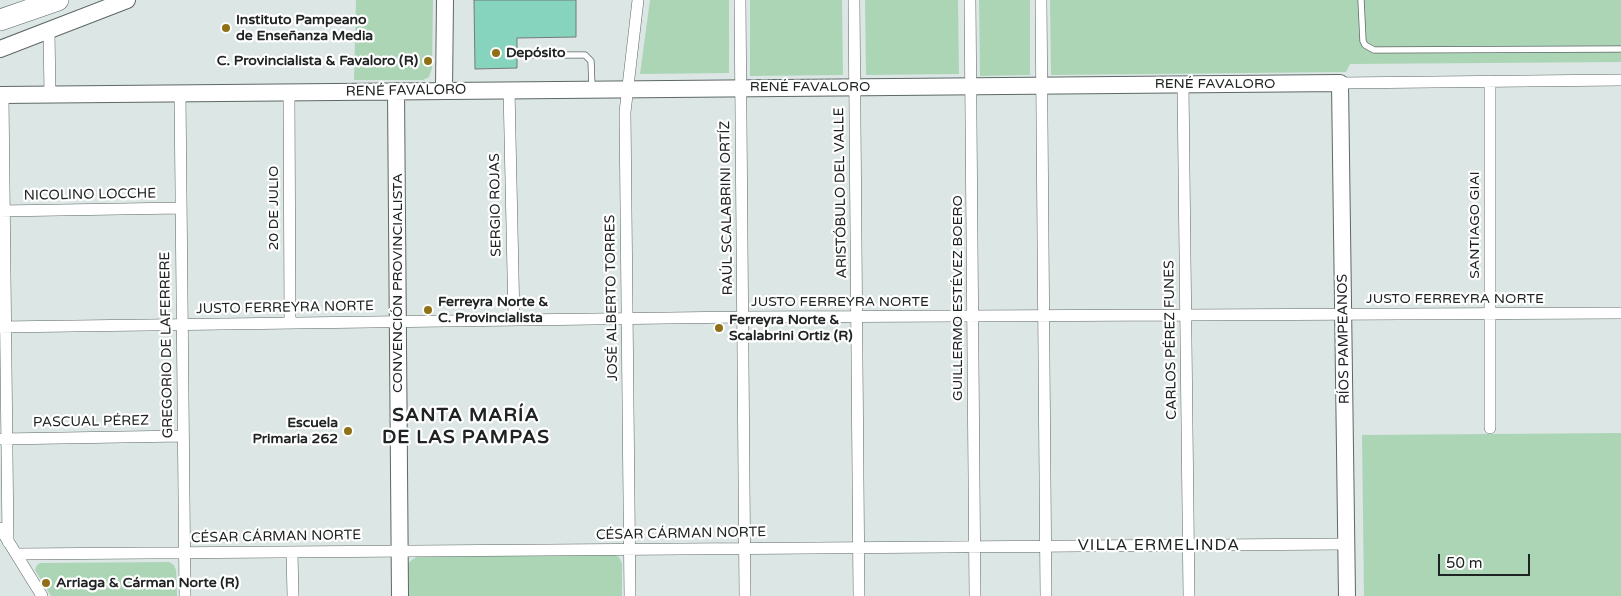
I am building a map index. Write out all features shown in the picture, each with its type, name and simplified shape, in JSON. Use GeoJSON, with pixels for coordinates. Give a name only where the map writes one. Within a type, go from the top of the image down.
{"type":"FeatureCollection","features":[{"type":"Feature","properties":{"kind":"highway"},"geometry":{"type":"LineString","coordinates":[[0,5],[14,0]]}},
{"type":"Feature","properties":{"kind":"highway"},"geometry":{"type":"LineString","coordinates":[[0,20],[52,2]]}},
{"type":"Feature","properties":{"kind":"highway"},"geometry":{"type":"LineString","coordinates":[[0,26],[52,2]]}},
{"type":"Feature","properties":{"kind":"street"},"geometry":{"type":"LineString","coordinates":[[0,49],[127,0]]}},
{"type":"Feature","properties":{"kind":"street"},"geometry":{"type":"LineString","coordinates":[[444,90],[445,0]]}},
{"type":"Feature","properties":{"kind":"street","name":"JOSÉ ALBERTO TORRES"},"geometry":{"type":"LineString","coordinates":[[630,596],[625,112],[638,0]]}},
{"type":"Feature","properties":{"kind":"street","name":"RAÚL SCALABRINI ORTÍZ"},"geometry":{"type":"LineString","coordinates":[[740,0],[745,596]]}},
{"type":"Feature","properties":{"kind":"street","name":"ARISTÓBULO DEL VALLE"},"geometry":{"type":"LineString","coordinates":[[854,0],[859,596]]}},
{"type":"Feature","properties":{"kind":"street","name":"GUILLERMO ESTÉVEZ BOERO"},"geometry":{"type":"LineString","coordinates":[[970,0],[975,596]]}},
{"type":"Feature","properties":{"kind":"street"},"geometry":{"type":"LineString","coordinates":[[1041,0],[1046,596]]}},
{"type":"Feature","properties":{"kind":"street"},"geometry":{"type":"LineString","coordinates":[[49,31],[50,94]]}},
{"type":"Feature","properties":{"kind":"street","name":"RENÉ FAVALORO"},"geometry":{"type":"LineString","coordinates":[[2,95],[592,88],[1621,80]]}},
{"type":"Feature","properties":{"kind":"street","name":"SANTIAGO GIAI"},"geometry":{"type":"LineString","coordinates":[[1490,81],[1490,428]]}},
{"type":"Feature","properties":{"kind":"street","name":"RÍOS PAMPEANOS"},"geometry":{"type":"LineString","coordinates":[[1340,83],[1347,596]]}},
{"type":"Feature","properties":{"kind":"street","name":"CARLOS PÉREZ FUNES"},"geometry":{"type":"LineString","coordinates":[[1184,84],[1189,596]]}},
{"type":"Feature","properties":{"kind":"street","name":"SERGIO ROJAS"},"geometry":{"type":"LineString","coordinates":[[509,89],[514,320]]}},
{"type":"Feature","properties":{"kind":"street","name":"CONVENCIÓN PROVINCIALISTA"},"geometry":{"type":"LineString","coordinates":[[396,91],[400,596]]}},
{"type":"Feature","properties":{"kind":"street","name":"20 DE JULIO"},"geometry":{"type":"LineString","coordinates":[[289,92],[290,323]]}},
{"type":"Feature","properties":{"kind":"street","name":"GREGORIO DE LAFERRERE"},"geometry":{"type":"LineString","coordinates":[[180,93],[185,596]]}},
{"type":"Feature","properties":{"kind":"street"},"geometry":{"type":"LineString","coordinates":[[2,95],[4,439],[8,542]]}},
{"type":"Feature","properties":{"kind":"street","name":"NICOLINO LOCCHE"},"geometry":{"type":"LineString","coordinates":[[2,211],[181,208]]}},
{"type":"Feature","properties":{"kind":"street","name":"JUSTO FERREYRA NORTE"},"geometry":{"type":"LineString","coordinates":[[3,327],[743,317],[1621,313]]}},
{"type":"Feature","properties":{"kind":"street","name":"PASCUAL PÉREZ"},"geometry":{"type":"LineString","coordinates":[[4,439],[183,436]]}},
{"type":"Feature","properties":{"kind":"street"},"geometry":{"type":"LineString","coordinates":[[0,528],[42,596]]}},
{"type":"Feature","properties":{"kind":"street","name":"CÉSAR CÁRMAN NORTE"},"geometry":{"type":"LineString","coordinates":[[16,554],[1346,544]]}},
{"type":"Feature","properties":{"kind":"street"},"geometry":{"type":"LineString","coordinates":[[292,552],[293,596]]}},
{"type":"Feature","properties":{"kind":"lane"},"geometry":{"type":"LineString","coordinates":[[1361,0],[1363,41],[1374,50],[1621,49]]}},
{"type":"Feature","properties":{"kind":"lane"},"geometry":{"type":"LineString","coordinates":[[523,55],[584,55],[591,61],[592,88]]}},
{"type":"Feature","properties":{"kind":"green space"},"geometry":{"type":"Polygon","coordinates":[[[356,0],[433,0],[432,68],[429,77],[423,80],[354,80],[356,0]]]}},
{"type":"Feature","properties":{"kind":"green space"},"geometry":{"type":"Polygon","coordinates":[[[650,0],[729,0],[729,73],[640,74],[650,0]]]}},
{"type":"Feature","properties":{"kind":"green space"},"geometry":{"type":"Polygon","coordinates":[[[750,0],[842,0],[843,75],[750,76],[750,0]]]}},
{"type":"Feature","properties":{"kind":"green space"},"geometry":{"type":"Polygon","coordinates":[[[865,0],[958,0],[959,74],[866,75],[865,0]]]}},
{"type":"Feature","properties":{"kind":"green space"},"geometry":{"type":"Polygon","coordinates":[[[979,0],[1030,0],[1030,75],[980,76],[979,0]]]}},
{"type":"Feature","properties":{"kind":"green space"},"geometry":{"type":"Polygon","coordinates":[[[1050,0],[1621,0],[1621,62],[1350,64],[1346,72],[1051,75],[1050,0]]]}},
{"type":"Feature","properties":{"kind":"green space"},"geometry":{"type":"Polygon","coordinates":[[[1621,433],[1621,596],[1364,596],[1362,435],[1621,433]]]}},
{"type":"Feature","properties":{"kind":"green space"},"geometry":{"type":"Polygon","coordinates":[[[612,554],[619,557],[622,564],[622,596],[408,596],[408,563],[416,557],[612,554]]]}},
{"type":"Feature","properties":{"kind":"green space"},"geometry":{"type":"Polygon","coordinates":[[[169,562],[174,565],[176,570],[177,596],[51,596],[35,570],[40,563],[169,562]]]}},
{"type":"Feature","properties":{"kind":"building","name":"Depósito"},"geometry":{"type":"Polygon","coordinates":[[[474,0],[576,0],[576,37],[517,38],[517,68],[475,69],[474,0]]]}},
{"type":"Feature","properties":{"kind":"place","name":"Instituto Pampeano de Enseñanza Media"},"geometry":{"type":"Point","coordinates":[226,28]}},
{"type":"Feature","properties":{"kind":"place","name":"Depósito"},"geometry":{"type":"Point","coordinates":[496,53]}},
{"type":"Feature","properties":{"kind":"place","name":"C. Provincialista & Favaloro (R)"},"geometry":{"type":"Point","coordinates":[428,61]}},
{"type":"Feature","properties":{"kind":"place","name":"Ferreyra Norte & C. Provincialista"},"geometry":{"type":"Point","coordinates":[428,310]}},
{"type":"Feature","properties":{"kind":"place","name":"Ferreyra Norte & Scalabrini Ortiz (R)"},"geometry":{"type":"Point","coordinates":[719,328]}},
{"type":"Feature","properties":{"kind":"place","name":"Escuela Primaria 262"},"geometry":{"type":"Point","coordinates":[348,431]}},
{"type":"Feature","properties":{"kind":"place","name":"Arriaga & Cárman Norte (R)"},"geometry":{"type":"Point","coordinates":[46,583]}},
{"type":"Feature","properties":{"kind":"district","name":"SANTA MARÍA DE LAS PAMPAS"},"geometry":{"type":"Point","coordinates":[466,427]}},
{"type":"Feature","properties":{"kind":"district","name":"VILLA ERMELINDA"},"geometry":{"type":"Point","coordinates":[1159,546]}}]}
